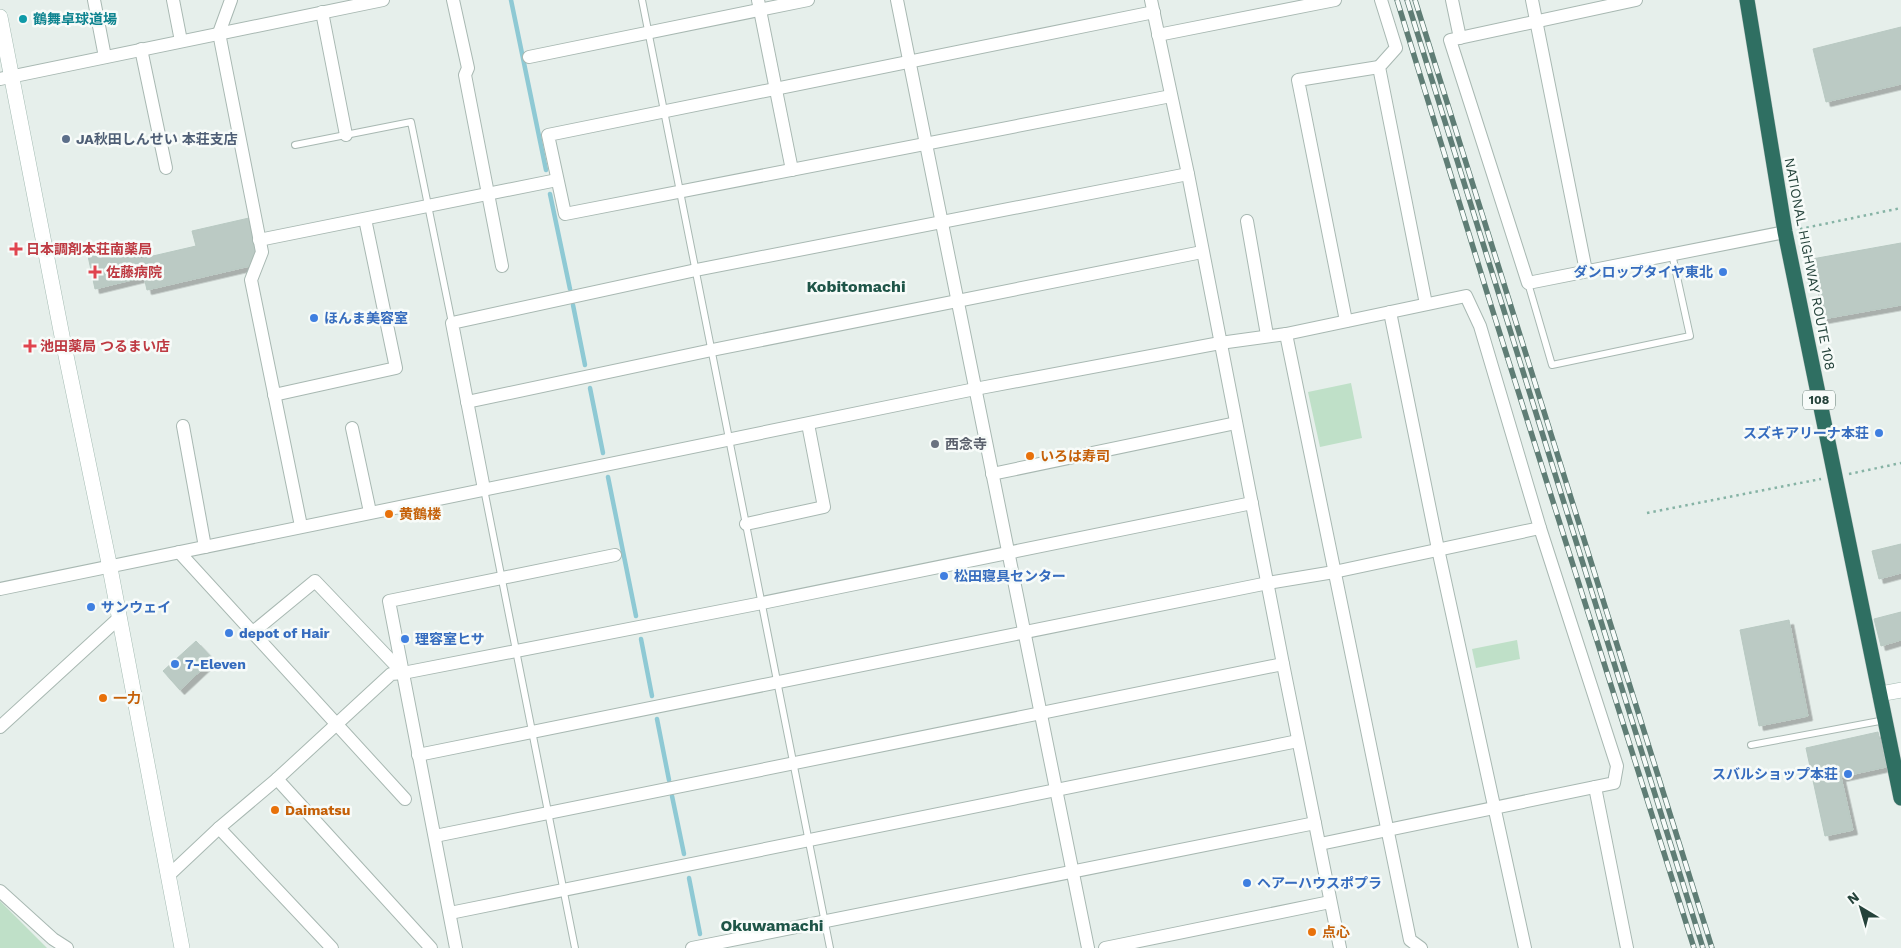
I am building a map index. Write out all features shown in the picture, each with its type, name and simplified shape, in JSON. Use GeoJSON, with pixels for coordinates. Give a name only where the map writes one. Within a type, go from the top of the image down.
{"type":"FeatureCollection","features":[{"type":"Feature","properties":{"kind":"highway","name":"NATIONAL HIGHWAY ROUTE 108"},"geometry":{"type":"LineString","coordinates":[[1747,0],[1785,232],[1901,798]]}},
{"type":"Feature","properties":{"kind":"street"},"geometry":{"type":"LineString","coordinates":[[94,0],[105,57]]}},
{"type":"Feature","properties":{"kind":"street"},"geometry":{"type":"LineString","coordinates":[[173,0],[181,41]]}},
{"type":"Feature","properties":{"kind":"street"},"geometry":{"type":"LineString","coordinates":[[231,0],[219,33],[262,252],[251,280],[301,526]]}},
{"type":"Feature","properties":{"kind":"street"},"geometry":{"type":"LineString","coordinates":[[6,78],[382,0]]}},
{"type":"Feature","properties":{"kind":"street"},"geometry":{"type":"LineString","coordinates":[[453,0],[468,68],[465,76],[502,266]]}},
{"type":"Feature","properties":{"kind":"street"},"geometry":{"type":"LineString","coordinates":[[529,57],[648,34],[759,5],[808,0]]}},
{"type":"Feature","properties":{"kind":"street"},"geometry":{"type":"LineString","coordinates":[[898,0],[1088,948]]}},
{"type":"Feature","properties":{"kind":"street"},"geometry":{"type":"LineString","coordinates":[[1158,35],[1336,0]]}},
{"type":"Feature","properties":{"kind":"street"},"geometry":{"type":"LineString","coordinates":[[1346,321],[1298,80],[1379,67],[1396,48],[1381,0]]}},
{"type":"Feature","properties":{"kind":"street"},"geometry":{"type":"LineString","coordinates":[[1452,0],[1460,38]]}},
{"type":"Feature","properties":{"kind":"street"},"geometry":{"type":"LineString","coordinates":[[1532,0],[1586,271]]}},
{"type":"Feature","properties":{"kind":"street"},"geometry":{"type":"LineString","coordinates":[[1636,0],[1450,40],[1528,283],[1785,232]]}},
{"type":"Feature","properties":{"kind":"street"},"geometry":{"type":"LineString","coordinates":[[759,5],[792,170]]}},
{"type":"Feature","properties":{"kind":"street"},"geometry":{"type":"LineString","coordinates":[[1171,96],[565,214],[548,135],[910,62],[1152,6],[1188,174],[1340,948]]}},
{"type":"Feature","properties":{"kind":"street"},"geometry":{"type":"LineString","coordinates":[[322,12],[346,135]]}},
{"type":"Feature","properties":{"kind":"street"},"geometry":{"type":"LineString","coordinates":[[0,17],[6,78],[110,568],[182,948]]}},
{"type":"Feature","properties":{"kind":"street"},"geometry":{"type":"LineString","coordinates":[[141,49],[166,168]]}},
{"type":"Feature","properties":{"kind":"street"},"geometry":{"type":"LineString","coordinates":[[1379,67],[1426,304]]}},
{"type":"Feature","properties":{"kind":"street"},"geometry":{"type":"LineString","coordinates":[[484,489],[452,323],[696,270],[1188,174]]}},
{"type":"Feature","properties":{"kind":"street"},"geometry":{"type":"LineString","coordinates":[[259,240],[557,180]]}},
{"type":"Feature","properties":{"kind":"street"},"geometry":{"type":"LineString","coordinates":[[274,395],[396,368],[365,219]]}},
{"type":"Feature","properties":{"kind":"street"},"geometry":{"type":"LineString","coordinates":[[1247,221],[1267,335]]}},
{"type":"Feature","properties":{"kind":"street"},"geometry":{"type":"LineString","coordinates":[[467,402],[957,300],[1202,252]]}},
{"type":"Feature","properties":{"kind":"street"},"geometry":{"type":"LineString","coordinates":[[0,589],[110,568],[301,526],[975,389],[1220,343],[1267,335],[1286,334],[1466,296],[1480,326],[1540,528],[1617,766],[1614,783],[1320,844]]}},
{"type":"Feature","properties":{"kind":"street"},"geometry":{"type":"LineString","coordinates":[[1390,312],[1438,549],[1525,948]]}},
{"type":"Feature","properties":{"kind":"street"},"geometry":{"type":"LineString","coordinates":[[1286,334],[1410,940],[1421,948]]}},
{"type":"Feature","properties":{"kind":"street"},"geometry":{"type":"LineString","coordinates":[[992,474],[1236,423]]}},
{"type":"Feature","properties":{"kind":"street"},"geometry":{"type":"LineString","coordinates":[[746,524],[824,507],[808,424]]}},
{"type":"Feature","properties":{"kind":"street"},"geometry":{"type":"LineString","coordinates":[[183,426],[205,547]]}},
{"type":"Feature","properties":{"kind":"street"},"geometry":{"type":"LineString","coordinates":[[352,428],[370,512]]}},
{"type":"Feature","properties":{"kind":"street"},"geometry":{"type":"LineString","coordinates":[[168,876],[391,674],[762,603],[1252,503]]}},
{"type":"Feature","properties":{"kind":"street"},"geometry":{"type":"LineString","coordinates":[[418,755],[1268,583],[1334,572],[1540,528]]}},
{"type":"Feature","properties":{"kind":"street"},"geometry":{"type":"LineString","coordinates":[[180,552],[405,799]]}},
{"type":"Feature","properties":{"kind":"street"},"geometry":{"type":"LineString","coordinates":[[456,948],[389,601],[615,555]]}},
{"type":"Feature","properties":{"kind":"street"},"geometry":{"type":"LineString","coordinates":[[253,632],[315,581],[403,673]]}},
{"type":"Feature","properties":{"kind":"street"},"geometry":{"type":"LineString","coordinates":[[0,727],[119,618]]}},
{"type":"Feature","properties":{"kind":"street"},"geometry":{"type":"LineString","coordinates":[[435,836],[1283,664]]}},
{"type":"Feature","properties":{"kind":"street"},"geometry":{"type":"LineString","coordinates":[[1880,694],[1901,690]]}},
{"type":"Feature","properties":{"kind":"street"},"geometry":{"type":"LineString","coordinates":[[450,913],[1057,792],[1298,741]]}},
{"type":"Feature","properties":{"kind":"street"},"geometry":{"type":"LineString","coordinates":[[277,779],[431,948]]}},
{"type":"Feature","properties":{"kind":"street"},"geometry":{"type":"LineString","coordinates":[[1595,787],[1627,948]]}},
{"type":"Feature","properties":{"kind":"street"},"geometry":{"type":"LineString","coordinates":[[692,948],[1074,873],[1315,823]]}},
{"type":"Feature","properties":{"kind":"street"},"geometry":{"type":"LineString","coordinates":[[219,828],[332,948]]}},
{"type":"Feature","properties":{"kind":"street"},"geometry":{"type":"LineString","coordinates":[[0,891],[53,940],[67,948]]}},
{"type":"Feature","properties":{"kind":"street"},"geometry":{"type":"LineString","coordinates":[[1105,948],[1330,902]]}},
{"type":"Feature","properties":{"kind":"lane"},"geometry":{"type":"LineString","coordinates":[[642,0],[830,948]]}},
{"type":"Feature","properties":{"kind":"lane"},"geometry":{"type":"LineString","coordinates":[[294,145],[411,122],[452,323]]}},
{"type":"Feature","properties":{"kind":"lane"},"geometry":{"type":"LineString","coordinates":[[1528,283],[1552,365],[1690,336],[1672,254]]}},
{"type":"Feature","properties":{"kind":"lane"},"geometry":{"type":"LineString","coordinates":[[484,489],[575,948]]}},
{"type":"Feature","properties":{"kind":"lane"},"geometry":{"type":"LineString","coordinates":[[1751,745],[1885,720]]}},
{"type":"Feature","properties":{"kind":"path"},"geometry":{"type":"LineString","coordinates":[[1785,232],[1901,208]]}},
{"type":"Feature","properties":{"kind":"path"},"geometry":{"type":"LineString","coordinates":[[1647,513],[1901,463]]}},
{"type":"Feature","properties":{"kind":"green space"},"geometry":{"type":"Polygon","coordinates":[[[1351,383],[1362,438],[1320,447],[1308,392],[1351,383]]]}},
{"type":"Feature","properties":{"kind":"green space"},"geometry":{"type":"Polygon","coordinates":[[[1517,640],[1520,659],[1476,668],[1472,649],[1517,640]]]}},
{"type":"Feature","properties":{"kind":"green space"},"geometry":{"type":"Polygon","coordinates":[[[0,901],[47,948],[0,948],[0,901]]]}},
{"type":"Feature","properties":{"kind":"building"},"geometry":{"type":"Polygon","coordinates":[[[1901,27],[1901,84],[1826,102],[1813,49],[1901,27]]]}},
{"type":"Feature","properties":{"kind":"building","name":"佐藤病院"},"geometry":{"type":"Polygon","coordinates":[[[249,218],[257,253],[250,266],[147,290],[144,277],[95,289],[88,256],[137,245],[140,259],[196,246],[192,231],[249,218]]]}},
{"type":"Feature","properties":{"kind":"building"},"geometry":{"type":"Polygon","coordinates":[[[1901,243],[1901,305],[1823,319],[1812,259],[1901,243]]]}},
{"type":"Feature","properties":{"kind":"building"},"geometry":{"type":"Polygon","coordinates":[[[1901,544],[1901,573],[1879,579],[1872,551],[1901,544]]]}},
{"type":"Feature","properties":{"kind":"building"},"geometry":{"type":"Polygon","coordinates":[[[1901,612],[1901,640],[1881,646],[1874,619],[1901,612]]]}},
{"type":"Feature","properties":{"kind":"building"},"geometry":{"type":"Polygon","coordinates":[[[1789,620],[1808,716],[1759,726],[1740,630],[1789,620]]]}},
{"type":"Feature","properties":{"kind":"building"},"geometry":{"type":"Polygon","coordinates":[[[196,641],[213,659],[180,690],[163,671],[196,641]]]}},
{"type":"Feature","properties":{"kind":"building"},"geometry":{"type":"Polygon","coordinates":[[[1878,732],[1886,767],[1841,777],[1853,830],[1825,836],[1806,748],[1878,732]]]}},
{"type":"Feature","properties":{"kind":"waterway"},"geometry":{"type":"LineString","coordinates":[[511,0],[546,170]]}},
{"type":"Feature","properties":{"kind":"waterway"},"geometry":{"type":"LineString","coordinates":[[550,194],[570,289]]}},
{"type":"Feature","properties":{"kind":"waterway"},"geometry":{"type":"LineString","coordinates":[[573,305],[585,365]]}},
{"type":"Feature","properties":{"kind":"waterway"},"geometry":{"type":"LineString","coordinates":[[590,388],[603,453]]}},
{"type":"Feature","properties":{"kind":"waterway"},"geometry":{"type":"LineString","coordinates":[[608,477],[636,616]]}},
{"type":"Feature","properties":{"kind":"waterway"},"geometry":{"type":"LineString","coordinates":[[641,639],[652,696]]}},
{"type":"Feature","properties":{"kind":"waterway"},"geometry":{"type":"LineString","coordinates":[[657,719],[669,780]]}},
{"type":"Feature","properties":{"kind":"waterway"},"geometry":{"type":"LineString","coordinates":[[672,796],[684,854]]}},
{"type":"Feature","properties":{"kind":"waterway"},"geometry":{"type":"LineString","coordinates":[[689,878],[700,934]]}},
{"type":"Feature","properties":{"kind":"railway"},"geometry":{"type":"LineString","coordinates":[[1397,0],[1489,299],[1694,948]]}},
{"type":"Feature","properties":{"kind":"railway"},"geometry":{"type":"LineString","coordinates":[[1407,0],[1703,948]]}},
{"type":"Feature","properties":{"kind":"railway"},"geometry":{"type":"LineString","coordinates":[[1415,0],[1712,948]]}},
{"type":"Feature","properties":{"kind":"place","name":"鶴舞卓球道場"},"geometry":{"type":"Point","coordinates":[23,19]}},
{"type":"Feature","properties":{"kind":"place","name":"JA秋田しんせい 本荘支店"},"geometry":{"type":"Point","coordinates":[66,139]}},
{"type":"Feature","properties":{"kind":"place","name":"日本調剤本荘南薬局"},"geometry":{"type":"Point","coordinates":[16,249]}},
{"type":"Feature","properties":{"kind":"place","name":"佐藤病院"},"geometry":{"type":"Point","coordinates":[95,272]}},
{"type":"Feature","properties":{"kind":"place","name":"ダンロップタイヤ東北"},"geometry":{"type":"Point","coordinates":[1723,272]}},
{"type":"Feature","properties":{"kind":"place","name":"ほんま美容室"},"geometry":{"type":"Point","coordinates":[314,318]}},
{"type":"Feature","properties":{"kind":"place","name":"池田薬局 つるまい店"},"geometry":{"type":"Point","coordinates":[30,346]}},
{"type":"Feature","properties":{"kind":"place","name":"スズキアリーナ本荘"},"geometry":{"type":"Point","coordinates":[1879,433]}},
{"type":"Feature","properties":{"kind":"place","name":"西念寺"},"geometry":{"type":"Point","coordinates":[935,444]}},
{"type":"Feature","properties":{"kind":"place","name":"いろは寿司"},"geometry":{"type":"Point","coordinates":[1030,456]}},
{"type":"Feature","properties":{"kind":"place","name":"黄鶴楼"},"geometry":{"type":"Point","coordinates":[389,514]}},
{"type":"Feature","properties":{"kind":"place","name":"松田寝具センター"},"geometry":{"type":"Point","coordinates":[944,576]}},
{"type":"Feature","properties":{"kind":"place","name":"サンウェイ"},"geometry":{"type":"Point","coordinates":[91,607]}},
{"type":"Feature","properties":{"kind":"place","name":"depot of Hair"},"geometry":{"type":"Point","coordinates":[229,633]}},
{"type":"Feature","properties":{"kind":"place","name":"理容室ヒサ"},"geometry":{"type":"Point","coordinates":[405,639]}},
{"type":"Feature","properties":{"kind":"place","name":"7-Eleven"},"geometry":{"type":"Point","coordinates":[175,664]}},
{"type":"Feature","properties":{"kind":"place","name":"一力"},"geometry":{"type":"Point","coordinates":[103,698]}},
{"type":"Feature","properties":{"kind":"place","name":"スバルショップ本荘"},"geometry":{"type":"Point","coordinates":[1848,774]}},
{"type":"Feature","properties":{"kind":"place","name":"Daimatsu"},"geometry":{"type":"Point","coordinates":[275,810]}},
{"type":"Feature","properties":{"kind":"place","name":"ヘアーハウスポプラ"},"geometry":{"type":"Point","coordinates":[1247,883]}},
{"type":"Feature","properties":{"kind":"place","name":"点心"},"geometry":{"type":"Point","coordinates":[1312,932]}},
{"type":"Feature","properties":{"kind":"district","name":"Kobitomachi"},"geometry":{"type":"Point","coordinates":[856,286]}},
{"type":"Feature","properties":{"kind":"district","name":"Okuwamachi"},"geometry":{"type":"Point","coordinates":[772,925]}}]}
